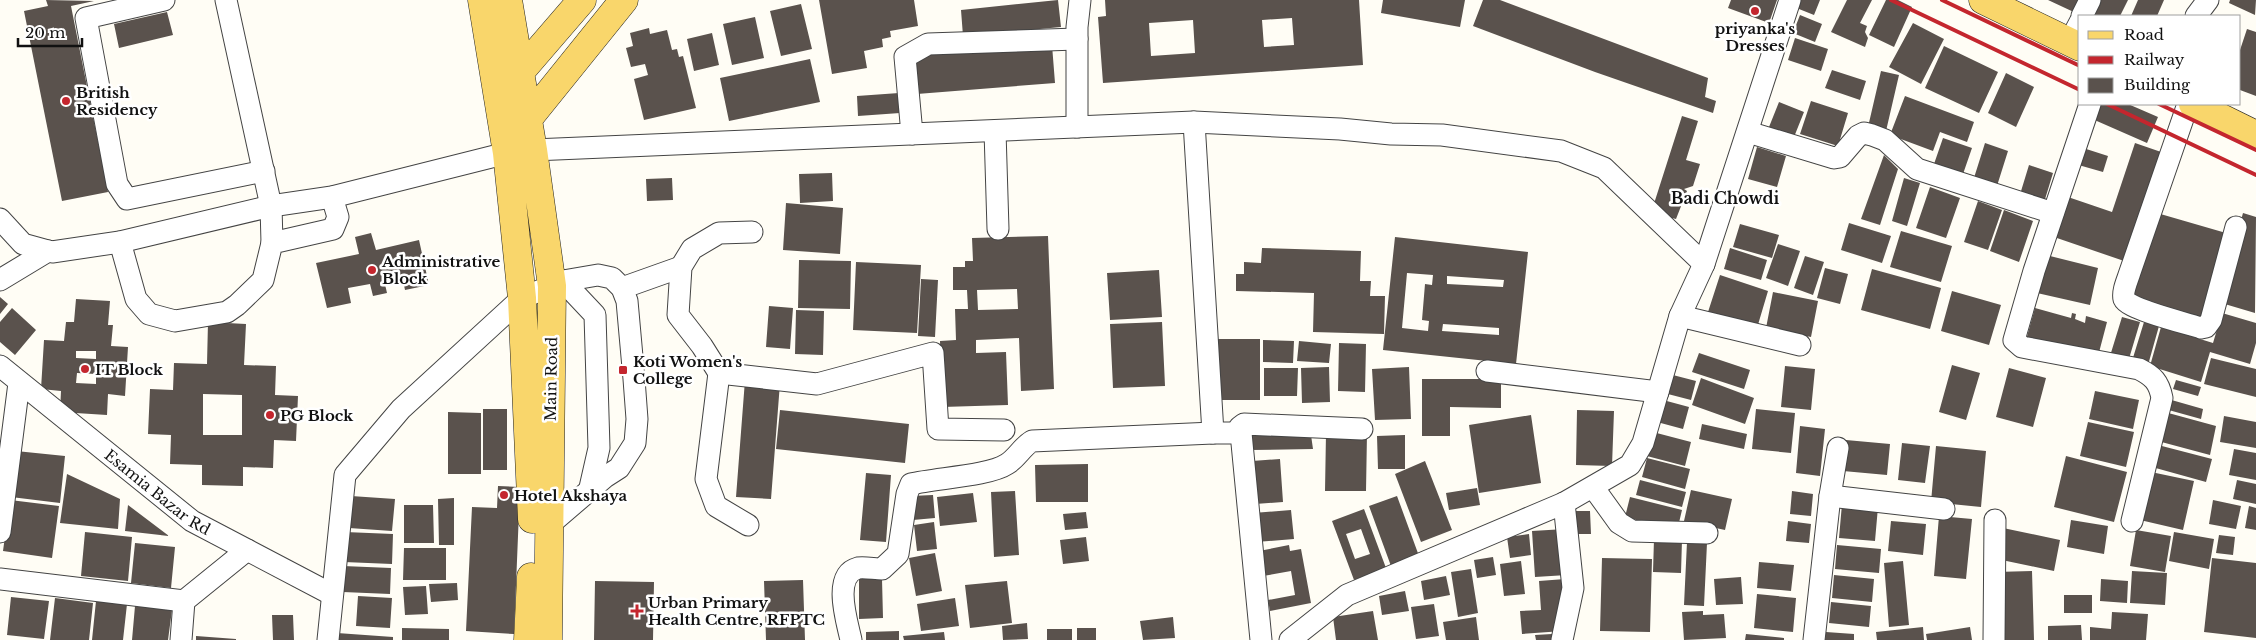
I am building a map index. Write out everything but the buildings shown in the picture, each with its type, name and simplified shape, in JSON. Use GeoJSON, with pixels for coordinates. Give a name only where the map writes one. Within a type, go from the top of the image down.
{"type":"FeatureCollection","features":[{"type":"Feature","properties":{"kind":"main road"},"geometry":{"type":"LineString","coordinates":[[482,0],[508,77],[518,137]]}},
{"type":"Feature","properties":{"kind":"main road"},"geometry":{"type":"LineString","coordinates":[[508,0],[508,77]]}},
{"type":"Feature","properties":{"kind":"main road"},"geometry":{"type":"LineString","coordinates":[[508,77],[582,0]]}},
{"type":"Feature","properties":{"kind":"main road"},"geometry":{"type":"LineString","coordinates":[[518,137],[624,0]]}},
{"type":"Feature","properties":{"kind":"main road"},"geometry":{"type":"LineString","coordinates":[[1983,0],[2077,37]]}},
{"type":"Feature","properties":{"kind":"main road"},"geometry":{"type":"LineString","coordinates":[[2195,105],[2256,135]]}},
{"type":"Feature","properties":{"kind":"main road","name":"Main Road"},"geometry":{"type":"LineString","coordinates":[[518,137],[557,284],[549,524],[548,640]]}},
{"type":"Feature","properties":{"kind":"main road","name":"Main Road"},"geometry":{"type":"LineString","coordinates":[[518,137],[522,298],[533,530],[528,640]]}},
{"type":"Feature","properties":{"kind":"street"},"geometry":{"type":"LineString","coordinates":[[164,0],[86,18],[117,184],[127,199],[264,171]]}},
{"type":"Feature","properties":{"kind":"street"},"geometry":{"type":"LineString","coordinates":[[120,242],[136,299],[149,314],[175,321],[227,312],[264,280],[272,243],[271,206],[226,0]]}},
{"type":"Feature","properties":{"kind":"street"},"geometry":{"type":"LineString","coordinates":[[1077,127],[1080,0]]}},
{"type":"Feature","properties":{"kind":"street"},"geometry":{"type":"LineString","coordinates":[[1290,640],[1347,595],[1564,503],[1630,465],[1643,442],[1680,316],[1704,264],[1790,0]]}},
{"type":"Feature","properties":{"kind":"street"},"geometry":{"type":"LineString","coordinates":[[2082,15],[2090,0]]}},
{"type":"Feature","properties":{"kind":"street"},"geometry":{"type":"LineString","coordinates":[[2197,15],[2208,0]]}},
{"type":"Feature","properties":{"kind":"street"},"geometry":{"type":"LineString","coordinates":[[912,134],[905,57],[928,44],[1078,38]]}},
{"type":"Feature","properties":{"kind":"street"},"geometry":{"type":"LineString","coordinates":[[2090,105],[2034,271],[2014,340],[2022,347],[2139,369],[2154,376],[2160,388],[2162,398],[2132,521]]}},
{"type":"Feature","properties":{"kind":"street"},"geometry":{"type":"LineString","coordinates":[[2188,105],[2128,279],[2124,299],[2128,303],[2142,309],[2201,328],[2206,327],[2211,320],[2236,227]]}},
{"type":"Feature","properties":{"kind":"street"},"geometry":{"type":"LineString","coordinates":[[0,218],[23,244],[52,252],[120,242],[271,206],[332,197],[518,137],[912,134],[1194,122],[1340,128],[1390,134],[1442,135],[1561,151],[1604,168],[1704,264]]}},
{"type":"Feature","properties":{"kind":"street"},"geometry":{"type":"LineString","coordinates":[[1194,122],[1212,433]]}},
{"type":"Feature","properties":{"kind":"street"},"geometry":{"type":"LineString","coordinates":[[995,131],[998,229]]}},
{"type":"Feature","properties":{"kind":"street"},"geometry":{"type":"LineString","coordinates":[[1748,132],[1834,158],[1840,156],[1858,136],[1864,133],[1872,135],[1885,140],[1917,168],[2053,213]]}},
{"type":"Feature","properties":{"kind":"street"},"geometry":{"type":"LineString","coordinates":[[272,243],[333,229],[338,217],[332,197]]}},
{"type":"Feature","properties":{"kind":"street"},"geometry":{"type":"LineString","coordinates":[[748,526],[716,506],[706,479],[718,373],[702,346],[678,315],[681,267],[692,249],[719,233],[752,232]]}},
{"type":"Feature","properties":{"kind":"street"},"geometry":{"type":"LineString","coordinates":[[0,280],[48,251]]}},
{"type":"Feature","properties":{"kind":"street"},"geometry":{"type":"LineString","coordinates":[[622,288],[681,267]]}},
{"type":"Feature","properties":{"kind":"street"},"geometry":{"type":"LineString","coordinates":[[328,640],[331,594],[345,475],[401,409],[522,298],[557,284],[598,275],[612,278],[622,288],[627,301],[637,418],[635,443],[619,468],[549,524]]}},
{"type":"Feature","properties":{"kind":"street"},"geometry":{"type":"LineString","coordinates":[[557,284],[595,315],[599,448],[588,492]]}},
{"type":"Feature","properties":{"kind":"street"},"geometry":{"type":"LineString","coordinates":[[1680,316],[1800,345]]}},
{"type":"Feature","properties":{"kind":"street"},"geometry":{"type":"LineString","coordinates":[[718,373],[817,384],[933,352],[938,429],[1004,430]]}},
{"type":"Feature","properties":{"kind":"street","name":"Esamia Bazar Rd"},"geometry":{"type":"LineString","coordinates":[[0,366],[192,521],[331,594]]}},
{"type":"Feature","properties":{"kind":"street"},"geometry":{"type":"LineString","coordinates":[[1487,371],[1658,392]]}},
{"type":"Feature","properties":{"kind":"street"},"geometry":{"type":"LineString","coordinates":[[0,532],[19,383]]}},
{"type":"Feature","properties":{"kind":"street"},"geometry":{"type":"LineString","coordinates":[[1261,640],[1240,427],[1244,424],[1362,429]]}},
{"type":"Feature","properties":{"kind":"street"},"geometry":{"type":"LineString","coordinates":[[851,640],[844,605],[843,584],[847,575],[859,568],[882,569],[898,554],[907,494],[911,484],[991,470],[1007,464],[1025,445],[1032,441],[1241,433]]}},
{"type":"Feature","properties":{"kind":"street"},"geometry":{"type":"LineString","coordinates":[[1814,640],[1830,496],[1838,448]]}},
{"type":"Feature","properties":{"kind":"street"},"geometry":{"type":"LineString","coordinates":[[1593,486],[1619,523],[1632,531],[1707,533]]}},
{"type":"Feature","properties":{"kind":"street"},"geometry":{"type":"LineString","coordinates":[[1830,496],[1944,509]]}},
{"type":"Feature","properties":{"kind":"street"},"geometry":{"type":"LineString","coordinates":[[1562,640],[1573,588],[1564,503]]}},
{"type":"Feature","properties":{"kind":"street"},"geometry":{"type":"LineString","coordinates":[[1994,640],[1995,520]]}},
{"type":"Feature","properties":{"kind":"street"},"geometry":{"type":"LineString","coordinates":[[0,579],[184,601],[247,550]]}},
{"type":"Feature","properties":{"kind":"street"},"geometry":{"type":"LineString","coordinates":[[181,640],[184,601]]}},
{"type":"Feature","properties":{"kind":"railway"},"geometry":{"type":"LineString","coordinates":[[1891,0],[2078,89]]}},
{"type":"Feature","properties":{"kind":"railway"},"geometry":{"type":"LineString","coordinates":[[1942,0],[2078,65]]}},
{"type":"Feature","properties":{"kind":"railway"},"geometry":{"type":"LineString","coordinates":[[2109,105],[2256,175]]}},
{"type":"Feature","properties":{"kind":"railway"},"geometry":{"type":"LineString","coordinates":[[2161,105],[2256,150]]}},
{"type":"Feature","properties":{"kind":"place","name":"priyanka's Dresses"},"geometry":{"type":"Point","coordinates":[1755,11]}},
{"type":"Feature","properties":{"kind":"place","name":"British Residency"},"geometry":{"type":"Point","coordinates":[66,101]}},
{"type":"Feature","properties":{"kind":"place","name":"Administrative Block"},"geometry":{"type":"Point","coordinates":[372,270]}},
{"type":"Feature","properties":{"kind":"place","name":"IT Block"},"geometry":{"type":"Point","coordinates":[85,369]}},
{"type":"Feature","properties":{"kind":"place","name":"Koti Women's College"},"geometry":{"type":"Point","coordinates":[623,370]}},
{"type":"Feature","properties":{"kind":"place","name":"PG Block"},"geometry":{"type":"Point","coordinates":[270,415]}},
{"type":"Feature","properties":{"kind":"place","name":"Hotel Akshaya"},"geometry":{"type":"Point","coordinates":[504,495]}},
{"type":"Feature","properties":{"kind":"place","name":"Urban Primary Health Centre, RFPTC"},"geometry":{"type":"Point","coordinates":[637,611]}},
{"type":"Feature","properties":{"kind":"district","name":"Badi Chowdi"},"geometry":{"type":"Point","coordinates":[1725,198]}}]}
